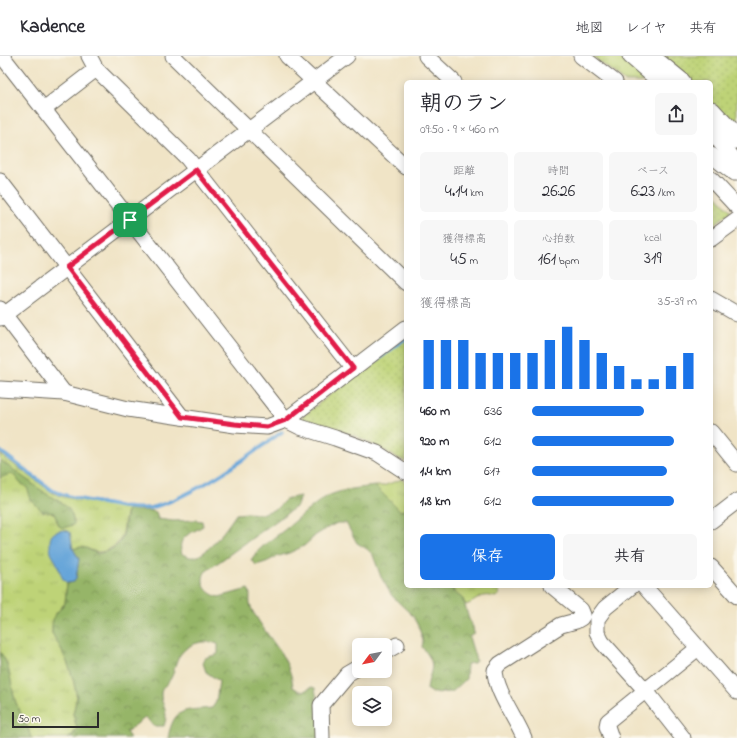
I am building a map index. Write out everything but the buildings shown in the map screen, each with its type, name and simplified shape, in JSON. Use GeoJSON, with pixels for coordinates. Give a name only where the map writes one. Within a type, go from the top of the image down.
{"type":"FeatureCollection","features":[{"type":"Feature","properties":{"kind":"main road"},"geometry":{"type":"LineString","coordinates":[[649,56],[679,80]]}},
{"type":"Feature","properties":{"kind":"main road"},"geometry":{"type":"LineString","coordinates":[[713,113],[737,139]]}},
{"type":"Feature","properties":{"kind":"street"},"geometry":{"type":"LineString","coordinates":[[2,56],[286,420],[300,427],[377,453],[404,471]]}},
{"type":"Feature","properties":{"kind":"street"},"geometry":{"type":"LineString","coordinates":[[173,56],[404,281]]}},
{"type":"Feature","properties":{"kind":"street"},"geometry":{"type":"LineString","coordinates":[[287,56],[404,165]]}},
{"type":"Feature","properties":{"kind":"street"},"geometry":{"type":"LineString","coordinates":[[64,393],[2,314],[130,220],[347,56]]}},
{"type":"Feature","properties":{"kind":"street"},"geometry":{"type":"LineString","coordinates":[[426,56],[452,80]]}},
{"type":"Feature","properties":{"kind":"street"},"geometry":{"type":"LineString","coordinates":[[581,56],[612,80]]}},
{"type":"Feature","properties":{"kind":"street"},"geometry":{"type":"LineString","coordinates":[[630,56],[658,80]]}},
{"type":"Feature","properties":{"kind":"street"},"geometry":{"type":"LineString","coordinates":[[44,109],[92,63],[188,159],[353,368]]}},
{"type":"Feature","properties":{"kind":"street"},"geometry":{"type":"LineString","coordinates":[[713,133],[737,163]]}},
{"type":"Feature","properties":{"kind":"street"},"geometry":{"type":"LineString","coordinates":[[713,157],[734,173],[737,173]]}},
{"type":"Feature","properties":{"kind":"street"},"geometry":{"type":"LineString","coordinates":[[0,181],[182,417]]}},
{"type":"Feature","properties":{"kind":"street"},"geometry":{"type":"LineString","coordinates":[[713,181],[737,207]]}},
{"type":"Feature","properties":{"kind":"street"},"geometry":{"type":"LineString","coordinates":[[713,238],[737,220]]}},
{"type":"Feature","properties":{"kind":"street"},"geometry":{"type":"LineString","coordinates":[[713,301],[737,314]]}},
{"type":"Feature","properties":{"kind":"street"},"geometry":{"type":"LineString","coordinates":[[0,389],[64,393],[128,409],[267,427],[286,420],[404,330]]}},
{"type":"Feature","properties":{"kind":"street"},"geometry":{"type":"LineString","coordinates":[[713,434],[737,464]]}},
{"type":"Feature","properties":{"kind":"street"},"geometry":{"type":"LineString","coordinates":[[713,519],[737,501]]}},
{"type":"Feature","properties":{"kind":"street"},"geometry":{"type":"LineString","coordinates":[[713,569],[737,596]]}},
{"type":"Feature","properties":{"kind":"street"},"geometry":{"type":"LineString","coordinates":[[524,738],[498,687],[495,670],[500,664],[561,625],[581,618],[583,615],[581,610],[554,588]]}},
{"type":"Feature","properties":{"kind":"street"},"geometry":{"type":"LineString","coordinates":[[630,588],[605,608],[597,619],[597,632],[602,642],[646,690],[683,738]]}},
{"type":"Feature","properties":{"kind":"street"},"geometry":{"type":"LineString","coordinates":[[646,588],[737,692]]}},
{"type":"Feature","properties":{"kind":"street"},"geometry":{"type":"LineString","coordinates":[[612,738],[607,726],[608,721],[698,648]]}},
{"type":"Feature","properties":{"kind":"street"},"geometry":{"type":"LineString","coordinates":[[322,738],[321,705],[346,674],[352,671]]}},
{"type":"Feature","properties":{"kind":"green space"},"geometry":{"type":"Polygon","coordinates":[[[592,56],[638,56],[666,80],[623,80],[592,56]]]}},
{"type":"Feature","properties":{"kind":"green space"},"geometry":{"type":"Polygon","coordinates":[[[659,56],[737,56],[737,125],[713,104],[713,80],[686,80],[659,56]]]}},
{"type":"Feature","properties":{"kind":"green space"},"geometry":{"type":"Polygon","coordinates":[[[713,192],[731,211],[713,225],[713,192]]]}},
{"type":"Feature","properties":{"kind":"green space"},"geometry":{"type":"Polygon","coordinates":[[[404,338],[404,461],[356,436],[299,419],[404,338]]]}},
{"type":"Feature","properties":{"kind":"green space"},"geometry":{"type":"Polygon","coordinates":[[[0,454],[53,493],[64,497],[128,509],[122,537],[115,545],[106,551],[100,552],[86,548],[67,583],[65,603],[54,616],[52,633],[68,664],[77,697],[73,714],[77,728],[72,736],[68,738],[31,738],[16,703],[8,670],[4,658],[0,652],[0,454]]]}},
{"type":"Feature","properties":{"kind":"green space"},"geometry":{"type":"Polygon","coordinates":[[[0,460],[69,509],[74,523],[73,525],[63,528],[59,526],[54,513],[42,511],[31,500],[27,487],[20,483],[14,475],[10,474],[0,478],[0,460]]]}},
{"type":"Feature","properties":{"kind":"green space"},"geometry":{"type":"Polygon","coordinates":[[[402,479],[404,482],[404,510],[400,511],[375,486],[383,486],[402,479]]]}},
{"type":"Feature","properties":{"kind":"green space"},"geometry":{"type":"Polygon","coordinates":[[[375,486],[400,511],[404,510],[404,588],[452,588],[454,592],[463,599],[473,627],[474,633],[469,637],[476,660],[474,663],[467,664],[466,679],[452,692],[432,693],[427,690],[432,664],[422,647],[423,641],[419,628],[413,616],[392,596],[381,577],[373,555],[357,543],[346,523],[337,523],[316,535],[304,546],[266,562],[256,565],[251,560],[263,546],[314,505],[325,497],[346,490],[375,486]]]}},
{"type":"Feature","properties":{"kind":"green space"},"geometry":{"type":"Polygon","coordinates":[[[300,496],[297,506],[205,572],[203,581],[205,588],[211,594],[219,597],[248,589],[250,593],[250,605],[252,610],[284,659],[293,687],[299,691],[304,691],[312,687],[315,688],[323,738],[168,738],[177,715],[188,710],[212,708],[216,702],[219,681],[206,672],[203,663],[205,658],[218,654],[218,644],[205,642],[193,644],[187,647],[179,657],[171,678],[161,693],[166,715],[164,726],[153,726],[146,717],[126,732],[130,738],[68,738],[72,736],[77,728],[73,714],[77,697],[68,664],[52,633],[52,625],[54,616],[65,603],[67,583],[74,582],[76,578],[79,559],[73,549],[83,547],[93,552],[100,553],[114,547],[119,543],[123,536],[128,509],[156,512],[158,519],[173,521],[202,521],[203,526],[186,536],[181,543],[182,554],[189,557],[194,557],[211,546],[236,514],[261,514],[276,509],[286,499],[300,496]]]}},
{"type":"Feature","properties":{"kind":"green space"},"geometry":{"type":"Polygon","coordinates":[[[452,588],[500,588],[499,595],[495,597],[482,596],[466,605],[452,588]]]}},
{"type":"Feature","properties":{"kind":"green space"},"geometry":{"type":"Polygon","coordinates":[[[0,652],[7,664],[14,697],[31,738],[0,738],[0,652]]]}},
{"type":"Feature","properties":{"kind":"water"},"geometry":{"type":"Polygon","coordinates":[[[65,530],[70,532],[73,549],[79,559],[74,582],[67,583],[61,576],[57,564],[51,554],[50,546],[51,536],[55,532],[65,530]]]}},
{"type":"Feature","properties":{"kind":"waterway"},"geometry":{"type":"LineString","coordinates":[[357,375],[404,340]]}},
{"type":"Feature","properties":{"kind":"waterway"},"geometry":{"type":"LineString","coordinates":[[0,451],[52,490],[74,498],[128,508],[141,508],[162,505],[200,487],[228,470],[282,432]]}},
{"type":"Feature","properties":{"kind":"route"},"geometry":{"type":"LineString","coordinates":[[196,170],[353,368],[286,420],[267,427],[182,417],[67,267],[130,220],[196,170]]}}]}
